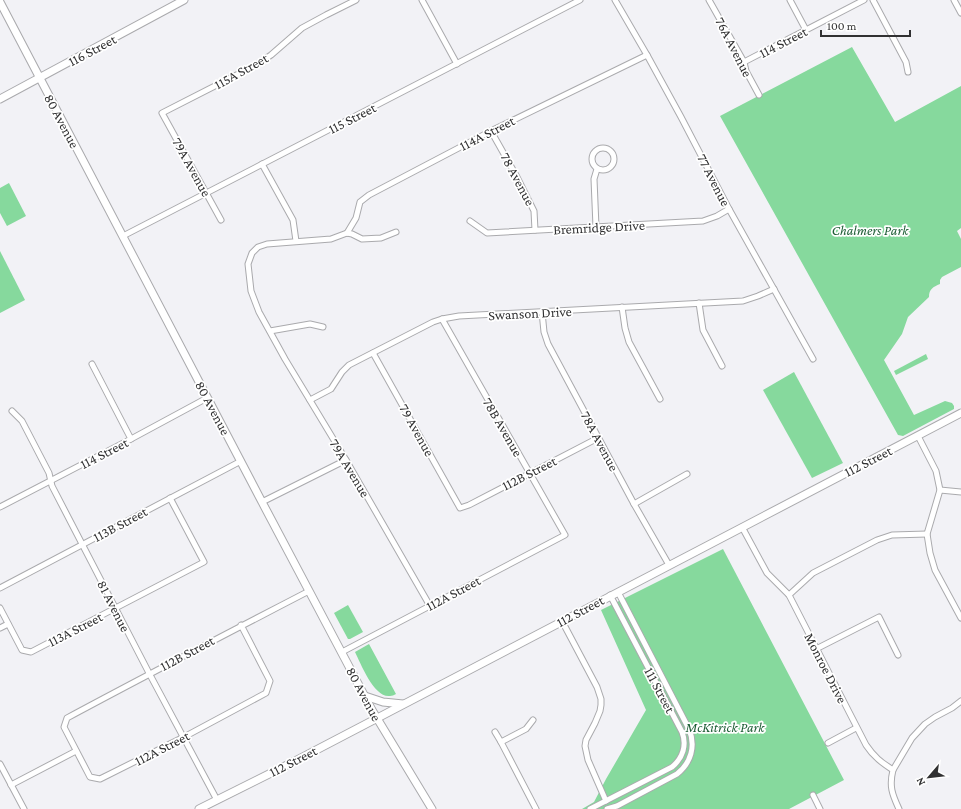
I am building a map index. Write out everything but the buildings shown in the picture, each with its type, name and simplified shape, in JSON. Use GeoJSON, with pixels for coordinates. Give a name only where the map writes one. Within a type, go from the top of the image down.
{"type":"FeatureCollection","features":[{"type":"Feature","properties":{"kind":"street","name":"116 Street"},"geometry":{"type":"LineString","coordinates":[[0,99],[184,0]]}},
{"type":"Feature","properties":{"kind":"street","name":"115A Street"},"geometry":{"type":"LineString","coordinates":[[162,113],[258,64],[271,55],[302,28],[356,0]]}},
{"type":"Feature","properties":{"kind":"street"},"geometry":{"type":"LineString","coordinates":[[422,0],[457,64]]}},
{"type":"Feature","properties":{"kind":"street","name":"115 Street"},"geometry":{"type":"LineString","coordinates":[[123,236],[580,0]]}},
{"type":"Feature","properties":{"kind":"street","name":"77 Avenue"},"geometry":{"type":"LineString","coordinates":[[614,0],[682,117],[729,209],[814,359]]}},
{"type":"Feature","properties":{"kind":"street","name":"76A Avenue"},"geometry":{"type":"LineString","coordinates":[[709,0],[744,62],[746,71],[759,95]]}},
{"type":"Feature","properties":{"kind":"street"},"geometry":{"type":"LineString","coordinates":[[790,0],[806,30]]}},
{"type":"Feature","properties":{"kind":"street","name":"114 Street"},"geometry":{"type":"LineString","coordinates":[[744,62],[864,0]]}},
{"type":"Feature","properties":{"kind":"street"},"geometry":{"type":"LineString","coordinates":[[873,0],[906,62],[908,72]]}},
{"type":"Feature","properties":{"kind":"street"},"geometry":{"type":"LineString","coordinates":[[954,0],[961,13]]}},
{"type":"Feature","properties":{"kind":"street","name":"80 Avenue"},"geometry":{"type":"LineString","coordinates":[[0,2],[309,591],[377,718],[432,809]]}},
{"type":"Feature","properties":{"kind":"street","name":"114A Street"},"geometry":{"type":"LineString","coordinates":[[347,233],[356,218],[360,202],[369,194],[491,131],[647,55]]}},
{"type":"Feature","properties":{"kind":"street","name":"79A Avenue"},"geometry":{"type":"LineString","coordinates":[[162,113],[221,220]]}},
{"type":"Feature","properties":{"kind":"street","name":"78 Avenue"},"geometry":{"type":"LineString","coordinates":[[491,131],[534,211],[535,230]]}},
{"type":"Feature","properties":{"kind":"street"},"geometry":{"type":"LineString","coordinates":[[604,148],[609,150],[614,157],[612,166],[604,170],[597,169],[592,163],[593,154],[597,149],[604,148]]}},
{"type":"Feature","properties":{"kind":"street"},"geometry":{"type":"LineString","coordinates":[[262,164],[293,220],[296,241],[331,239],[347,233],[352,234],[362,240],[381,238],[396,232]]}},
{"type":"Feature","properties":{"kind":"street"},"geometry":{"type":"LineString","coordinates":[[596,227],[594,179],[597,169]]}},
{"type":"Feature","properties":{"kind":"street","name":"Bremridge Drive"},"geometry":{"type":"LineString","coordinates":[[470,221],[487,233],[703,221],[717,216],[729,209]]}},
{"type":"Feature","properties":{"kind":"street","name":"79A Avenue"},"geometry":{"type":"LineString","coordinates":[[296,241],[267,244],[258,247],[252,253],[248,264],[251,291],[259,312],[430,606]]}},
{"type":"Feature","properties":{"kind":"street","name":"Swanson Drive"},"geometry":{"type":"LineString","coordinates":[[310,400],[330,389],[349,365],[433,322],[442,319],[459,316],[743,301],[774,289]]}},
{"type":"Feature","properties":{"kind":"street"},"geometry":{"type":"LineString","coordinates":[[699,303],[703,330],[722,366]]}},
{"type":"Feature","properties":{"kind":"street"},"geometry":{"type":"LineString","coordinates":[[622,308],[629,342],[660,399]]}},
{"type":"Feature","properties":{"kind":"street","name":"78A Avenue"},"geometry":{"type":"LineString","coordinates":[[542,312],[544,332],[548,344],[634,504],[669,565]]}},
{"type":"Feature","properties":{"kind":"street","name":"78B Avenue"},"geometry":{"type":"LineString","coordinates":[[442,319],[565,535]]}},
{"type":"Feature","properties":{"kind":"street"},"geometry":{"type":"LineString","coordinates":[[270,331],[310,324],[323,327]]}},
{"type":"Feature","properties":{"kind":"street","name":"79 Avenue"},"geometry":{"type":"LineString","coordinates":[[373,353],[460,508]]}},
{"type":"Feature","properties":{"kind":"street"},"geometry":{"type":"LineString","coordinates":[[92,364],[131,439]]}},
{"type":"Feature","properties":{"kind":"street","name":"114 Street"},"geometry":{"type":"LineString","coordinates":[[0,506],[207,398]]}},
{"type":"Feature","properties":{"kind":"street","name":"81 Avenue"},"geometry":{"type":"LineString","coordinates":[[12,411],[22,421],[48,473],[52,486],[217,800]]}},
{"type":"Feature","properties":{"kind":"street","name":"112 Street"},"geometry":{"type":"LineString","coordinates":[[199,809],[377,718],[742,526],[918,436],[961,412]]}},
{"type":"Feature","properties":{"kind":"street"},"geometry":{"type":"LineString","coordinates":[[918,436],[936,471],[940,490],[928,534],[930,553],[935,570],[961,618]]}},
{"type":"Feature","properties":{"kind":"street","name":"112B Street"},"geometry":{"type":"LineString","coordinates":[[460,508],[469,505],[598,438]]}},
{"type":"Feature","properties":{"kind":"street"},"geometry":{"type":"LineString","coordinates":[[262,502],[346,460]]}},
{"type":"Feature","properties":{"kind":"street","name":"113B Street"},"geometry":{"type":"LineString","coordinates":[[0,588],[241,461]]}},
{"type":"Feature","properties":{"kind":"street"},"geometry":{"type":"LineString","coordinates":[[634,504],[687,474]]}},
{"type":"Feature","properties":{"kind":"street"},"geometry":{"type":"LineString","coordinates":[[940,490],[961,492]]}},
{"type":"Feature","properties":{"kind":"street","name":"113A Street"},"geometry":{"type":"LineString","coordinates":[[8,624],[22,650],[31,652],[204,562],[170,498]]}},
{"type":"Feature","properties":{"kind":"street","name":"Monroe Drive"},"geometry":{"type":"LineString","coordinates":[[742,526],[767,574],[788,595],[856,728],[872,755],[893,770]]}},
{"type":"Feature","properties":{"kind":"street"},"geometry":{"type":"LineString","coordinates":[[788,595],[813,573],[877,540],[892,535],[928,534]]}},
{"type":"Feature","properties":{"kind":"street","name":"112A Street"},"geometry":{"type":"LineString","coordinates":[[342,652],[565,535]]}},
{"type":"Feature","properties":{"kind":"street","name":"112B Street"},"geometry":{"type":"LineString","coordinates":[[76,751],[64,727],[66,718],[149,673],[309,591]]}},
{"type":"Feature","properties":{"kind":"street","name":"111 Street"},"geometry":{"type":"LineString","coordinates":[[607,809],[617,806],[677,774],[688,763],[692,748],[692,736],[618,592]]}},
{"type":"Feature","properties":{"kind":"street","name":"111 Street"},"geometry":{"type":"LineString","coordinates":[[590,809],[672,767],[681,757],[684,745],[682,732],[610,596]]}},
{"type":"Feature","properties":{"kind":"street"},"geometry":{"type":"LineString","coordinates":[[0,608],[8,624],[0,628]]}},
{"type":"Feature","properties":{"kind":"street"},"geometry":{"type":"LineString","coordinates":[[816,649],[879,617],[898,655]]}},
{"type":"Feature","properties":{"kind":"street"},"geometry":{"type":"LineString","coordinates":[[562,621],[597,687],[601,699],[600,711],[586,740],[585,746],[588,760],[606,801]]}},
{"type":"Feature","properties":{"kind":"street","name":"112A Street"},"geometry":{"type":"LineString","coordinates":[[76,751],[90,777],[100,779],[184,737],[266,693],[270,681],[241,625]]}},
{"type":"Feature","properties":{"kind":"street"},"geometry":{"type":"LineString","coordinates":[[366,696],[383,702],[403,704]]}},
{"type":"Feature","properties":{"kind":"street"},"geometry":{"type":"LineString","coordinates":[[899,809],[891,787],[893,770],[912,738],[926,724],[952,708],[961,700]]}},
{"type":"Feature","properties":{"kind":"street"},"geometry":{"type":"LineString","coordinates":[[501,742],[526,729],[533,720]]}},
{"type":"Feature","properties":{"kind":"street"},"geometry":{"type":"LineString","coordinates":[[828,743],[856,728]]}},
{"type":"Feature","properties":{"kind":"street"},"geometry":{"type":"LineString","coordinates":[[495,732],[536,809]]}},
{"type":"Feature","properties":{"kind":"street"},"geometry":{"type":"LineString","coordinates":[[11,785],[76,751]]}},
{"type":"Feature","properties":{"kind":"street"},"geometry":{"type":"LineString","coordinates":[[0,764],[24,809]]}},
{"type":"Feature","properties":{"kind":"street"},"geometry":{"type":"LineString","coordinates":[[813,795],[820,809]]}},
{"type":"Feature","properties":{"kind":"green space","name":"Chalmers Park"},"geometry":{"type":"Polygon","coordinates":[[[852,47],[895,122],[961,86],[961,228],[957,231],[961,239],[961,267],[942,277],[940,284],[933,287],[931,290],[929,297],[908,317],[902,334],[884,360],[914,415],[945,401],[952,403],[954,409],[903,436],[898,435],[720,116],[852,47]]]}},
{"type":"Feature","properties":{"kind":"green space"},"geometry":{"type":"Polygon","coordinates":[[[9,183],[26,216],[7,226],[0,213],[0,188],[9,183]]]}},
{"type":"Feature","properties":{"kind":"green space"},"geometry":{"type":"Polygon","coordinates":[[[0,251],[25,300],[0,313],[0,251]]]}},
{"type":"Feature","properties":{"kind":"green space"},"geometry":{"type":"Polygon","coordinates":[[[926,354],[928,359],[896,375],[894,371],[926,354]]]}},
{"type":"Feature","properties":{"kind":"green space"},"geometry":{"type":"Polygon","coordinates":[[[794,372],[843,463],[812,478],[763,390],[794,372]]]}},
{"type":"Feature","properties":{"kind":"green space","name":"McKitrick Park"},"geometry":{"type":"Polygon","coordinates":[[[723,549],[844,780],[789,809],[582,809],[594,802],[646,710],[601,610],[723,549]]]}},
{"type":"Feature","properties":{"kind":"green space"},"geometry":{"type":"Polygon","coordinates":[[[348,605],[363,632],[350,639],[348,639],[334,613],[348,605]]]}},
{"type":"Feature","properties":{"kind":"green space"},"geometry":{"type":"Polygon","coordinates":[[[369,644],[396,694],[392,696],[384,695],[373,686],[364,672],[355,652],[369,644]]]}}]}
